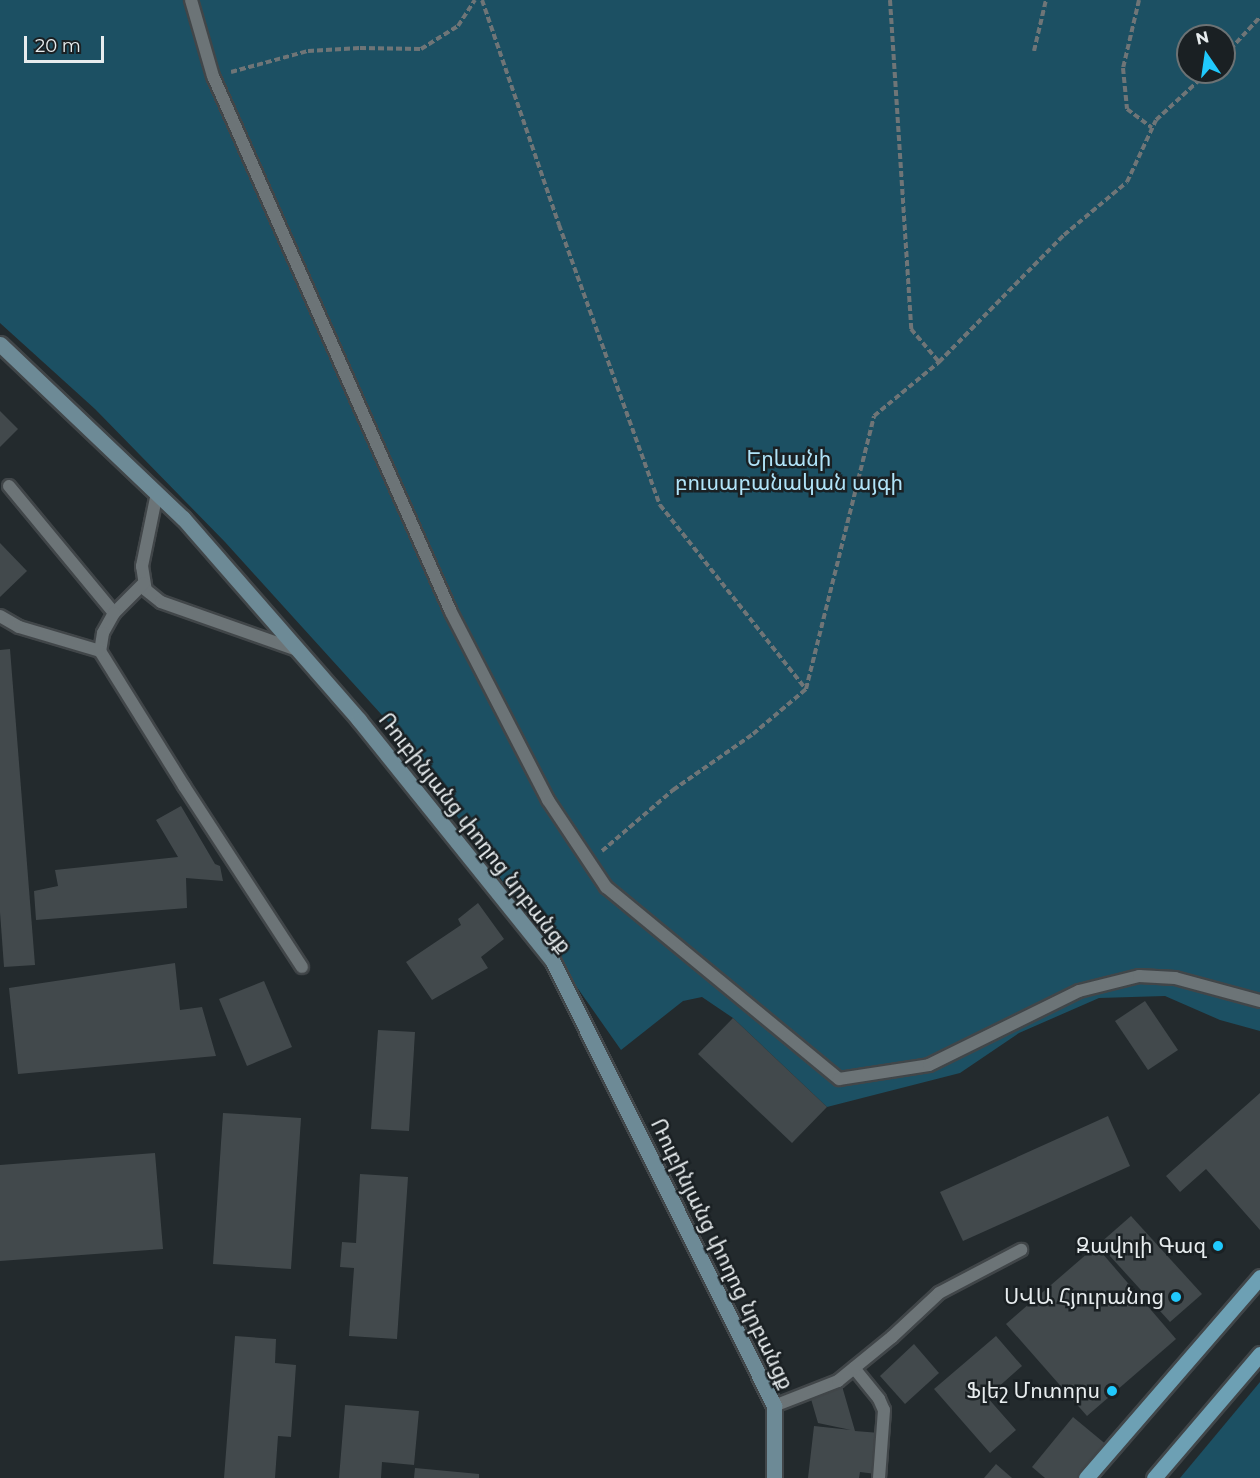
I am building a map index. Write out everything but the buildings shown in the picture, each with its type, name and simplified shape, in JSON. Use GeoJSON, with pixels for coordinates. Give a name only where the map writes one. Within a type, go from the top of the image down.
{"type":"FeatureCollection","features":[{"type":"Feature","properties":{"kind":"main road"},"geometry":{"type":"LineString","coordinates":[[1086,1478],[1260,1277]]}},
{"type":"Feature","properties":{"kind":"main road"},"geometry":{"type":"LineString","coordinates":[[1154,1478],[1260,1354]]}},
{"type":"Feature","properties":{"kind":"street","name":"Ռուբինյանց փողոց նրբանցք"},"geometry":{"type":"LineString","coordinates":[[0,344],[183,518],[359,720],[552,960],[774,1406],[774,1478]]}},
{"type":"Feature","properties":{"kind":"lane"},"geometry":{"type":"LineString","coordinates":[[191,0],[213,76],[451,612],[548,800],[606,887],[839,1079],[929,1065],[1079,991],[1139,976],[1175,978],[1260,1001]]}},
{"type":"Feature","properties":{"kind":"lane"},"geometry":{"type":"LineString","coordinates":[[9,486],[114,612]]}},
{"type":"Feature","properties":{"kind":"lane"},"geometry":{"type":"LineString","coordinates":[[157,493],[142,566],[146,590],[160,602],[297,650]]}},
{"type":"Feature","properties":{"kind":"lane"},"geometry":{"type":"LineString","coordinates":[[100,651],[104,633],[114,612],[144,584]]}},
{"type":"Feature","properties":{"kind":"lane"},"geometry":{"type":"LineString","coordinates":[[0,616],[19,627],[100,651],[183,786],[302,967]]}},
{"type":"Feature","properties":{"kind":"lane"},"geometry":{"type":"LineString","coordinates":[[774,1406],[838,1381],[939,1293],[1021,1250]]}},
{"type":"Feature","properties":{"kind":"lane"},"geometry":{"type":"LineString","coordinates":[[854,1368],[879,1398],[884,1410],[879,1478]]}},
{"type":"Feature","properties":{"kind":"path"},"geometry":{"type":"LineString","coordinates":[[213,76],[266,64],[308,51],[360,48],[421,49],[458,26],[475,0]]}},
{"type":"Feature","properties":{"kind":"path"},"geometry":{"type":"LineString","coordinates":[[482,0],[559,225],[660,506],[806,690]]}},
{"type":"Feature","properties":{"kind":"path"},"geometry":{"type":"LineString","coordinates":[[890,0],[911,329],[939,362]]}},
{"type":"Feature","properties":{"kind":"path"},"geometry":{"type":"LineString","coordinates":[[1034,51],[1046,0]]}},
{"type":"Feature","properties":{"kind":"path"},"geometry":{"type":"LineString","coordinates":[[1139,0],[1123,68],[1126,109],[1152,128]]}},
{"type":"Feature","properties":{"kind":"path"},"geometry":{"type":"LineString","coordinates":[[1236,43],[1260,17]]}},
{"type":"Feature","properties":{"kind":"path"},"geometry":{"type":"LineString","coordinates":[[589,862],[673,790],[753,734],[806,690],[874,416],[939,362],[1064,235],[1127,182],[1156,120],[1195,84]]}},
{"type":"Feature","properties":{"kind":"green space","name":"Երևանի բուսաբանական այգի"},"geometry":{"type":"Polygon","coordinates":[[[0,0],[1260,0],[1260,1031],[1220,1020],[1165,996],[1099,998],[1019,1033],[960,1073],[827,1107],[733,1018],[702,997],[683,1001],[621,1050],[400,735],[225,542],[95,409],[0,323],[0,0]]]}},
{"type":"Feature","properties":{"kind":"green space"},"geometry":{"type":"Polygon","coordinates":[[[1260,1382],[1260,1478],[1180,1478],[1260,1382]]]}},
{"type":"Feature","properties":{"kind":"place","name":"Զավոլի Գազ"},"geometry":{"type":"Point","coordinates":[1218,1246]}},
{"type":"Feature","properties":{"kind":"place","name":"ՍՎԱ Հյուրանոց"},"geometry":{"type":"Point","coordinates":[1176,1297]}},
{"type":"Feature","properties":{"kind":"place","name":"Ֆլեշ Մոտորս"},"geometry":{"type":"Point","coordinates":[1112,1391]}}]}
